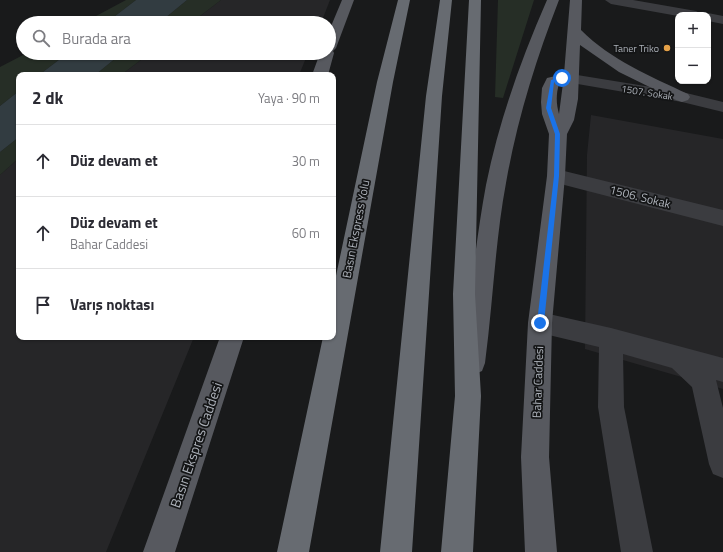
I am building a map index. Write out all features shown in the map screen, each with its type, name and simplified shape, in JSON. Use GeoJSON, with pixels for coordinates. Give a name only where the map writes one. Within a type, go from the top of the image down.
{"type":"FeatureCollection","features":[{"type":"Feature","properties":{"kind":"highway","name":"Basın Ekspress Yolu"},"geometry":{"type":"LineString","coordinates":[[336,330],[385,82],[404,0]]}},
{"type":"Feature","properties":{"kind":"highway"},"geometry":{"type":"LineString","coordinates":[[396,552],[434,96],[446,0]]}},
{"type":"Feature","properties":{"kind":"highway"},"geometry":{"type":"LineString","coordinates":[[457,552],[468,396],[464,294],[475,0]]}},
{"type":"Feature","properties":{"kind":"highway","name":"Basın Ekspress Yolu"},"geometry":{"type":"LineString","coordinates":[[292,552],[334,340]]}},
{"type":"Feature","properties":{"kind":"main road"},"geometry":{"type":"LineString","coordinates":[[336,30],[348,0]]}},
{"type":"Feature","properties":{"kind":"main road"},"geometry":{"type":"LineString","coordinates":[[468,396],[501,160],[530,59],[553,0]]}},
{"type":"Feature","properties":{"kind":"main road","name":"Bahar Caddesi"},"geometry":{"type":"LineString","coordinates":[[541,552],[535,457],[540,323],[556,176],[558,134],[566,120],[570,99],[576,0]]}},
{"type":"Feature","properties":{"kind":"main road"},"geometry":{"type":"LineString","coordinates":[[574,31],[587,46],[614,63],[682,98]]}},
{"type":"Feature","properties":{"kind":"main road"},"geometry":{"type":"LineString","coordinates":[[321,72],[325,60]]}},
{"type":"Feature","properties":{"kind":"main road","name":"Basın Ekspres Caddesi"},"geometry":{"type":"LineString","coordinates":[[159,552],[231,340]]}},
{"type":"Feature","properties":{"kind":"street"},"geometry":{"type":"LineString","coordinates":[[611,0],[679,12]]}},
{"type":"Feature","properties":{"kind":"street"},"geometry":{"type":"LineString","coordinates":[[711,18],[723,20]]}},
{"type":"Feature","properties":{"kind":"street","name":"1507. Sokak"},"geometry":{"type":"LineString","coordinates":[[571,80],[723,106]]}},
{"type":"Feature","properties":{"kind":"street","name":"1506. Sokak"},"geometry":{"type":"LineString","coordinates":[[556,176],[723,218]]}},
{"type":"Feature","properties":{"kind":"street"},"geometry":{"type":"LineString","coordinates":[[540,323],[611,339],[723,370]]}},
{"type":"Feature","properties":{"kind":"street"},"geometry":{"type":"LineString","coordinates":[[611,339],[611,407],[637,552]]}},
{"type":"Feature","properties":{"kind":"street"},"geometry":{"type":"LineString","coordinates":[[679,358],[703,380],[723,464]]}},
{"type":"Feature","properties":{"kind":"shaded area"},"geometry":{"type":"Polygon","coordinates":[[[126,0],[136,0],[115,16],[96,16],[126,0]]]}},
{"type":"Feature","properties":{"kind":"shaded area"},"geometry":{"type":"Polygon","coordinates":[[[136,0],[187,0],[168,16],[115,16],[136,0]]]}},
{"type":"Feature","properties":{"kind":"shaded area"},"geometry":{"type":"Polygon","coordinates":[[[187,0],[221,0],[200,16],[168,16],[187,0]]]}},
{"type":"Feature","properties":{"kind":"shaded area"},"geometry":{"type":"Polygon","coordinates":[[[221,0],[330,0],[324,16],[200,16],[221,0]]]}},
{"type":"Feature","properties":{"kind":"shaded area"},"geometry":{"type":"Polygon","coordinates":[[[498,0],[534,0],[503,98],[495,97],[498,0]]]}},
{"type":"Feature","properties":{"kind":"shaded area"},"geometry":{"type":"Polygon","coordinates":[[[16,59],[16,60],[59,60],[43,72],[16,72],[16,93],[0,106],[0,67],[16,59]]]}},
{"type":"Feature","properties":{"kind":"shaded area"},"geometry":{"type":"Polygon","coordinates":[[[59,60],[113,60],[99,72],[43,72],[59,60]]]}},
{"type":"Feature","properties":{"kind":"shaded area"},"geometry":{"type":"Polygon","coordinates":[[[113,60],[141,60],[125,72],[99,72],[113,60]]]}},
{"type":"Feature","properties":{"kind":"shaded area"},"geometry":{"type":"Polygon","coordinates":[[[141,60],[305,60],[300,72],[125,72],[141,60]]]}},
{"type":"Feature","properties":{"kind":"shaded area"},"geometry":{"type":"Polygon","coordinates":[[[16,93],[16,139],[0,152],[0,106],[16,93]]]}},
{"type":"Feature","properties":{"kind":"shaded area"},"geometry":{"type":"Polygon","coordinates":[[[591,115],[723,139],[723,389],[585,349],[587,155],[591,115]]]}},
{"type":"Feature","properties":{"kind":"shaded area"},"geometry":{"type":"Polygon","coordinates":[[[16,139],[16,161],[0,175],[0,152],[16,139]]]}},
{"type":"Feature","properties":{"kind":"shaded area"},"geometry":{"type":"Polygon","coordinates":[[[16,161],[16,340],[193,340],[106,552],[0,552],[0,175],[16,161]]]}},
{"type":"Feature","properties":{"kind":"place","name":"Taner Triko"},"geometry":{"type":"Point","coordinates":[667,48]}},
{"type":"Feature","properties":{"kind":"route"},"geometry":{"type":"LineString","coordinates":[[540,323],[556,176],[558,134],[548,108],[549,94],[552,81],[557,78],[562,78]]}}]}
